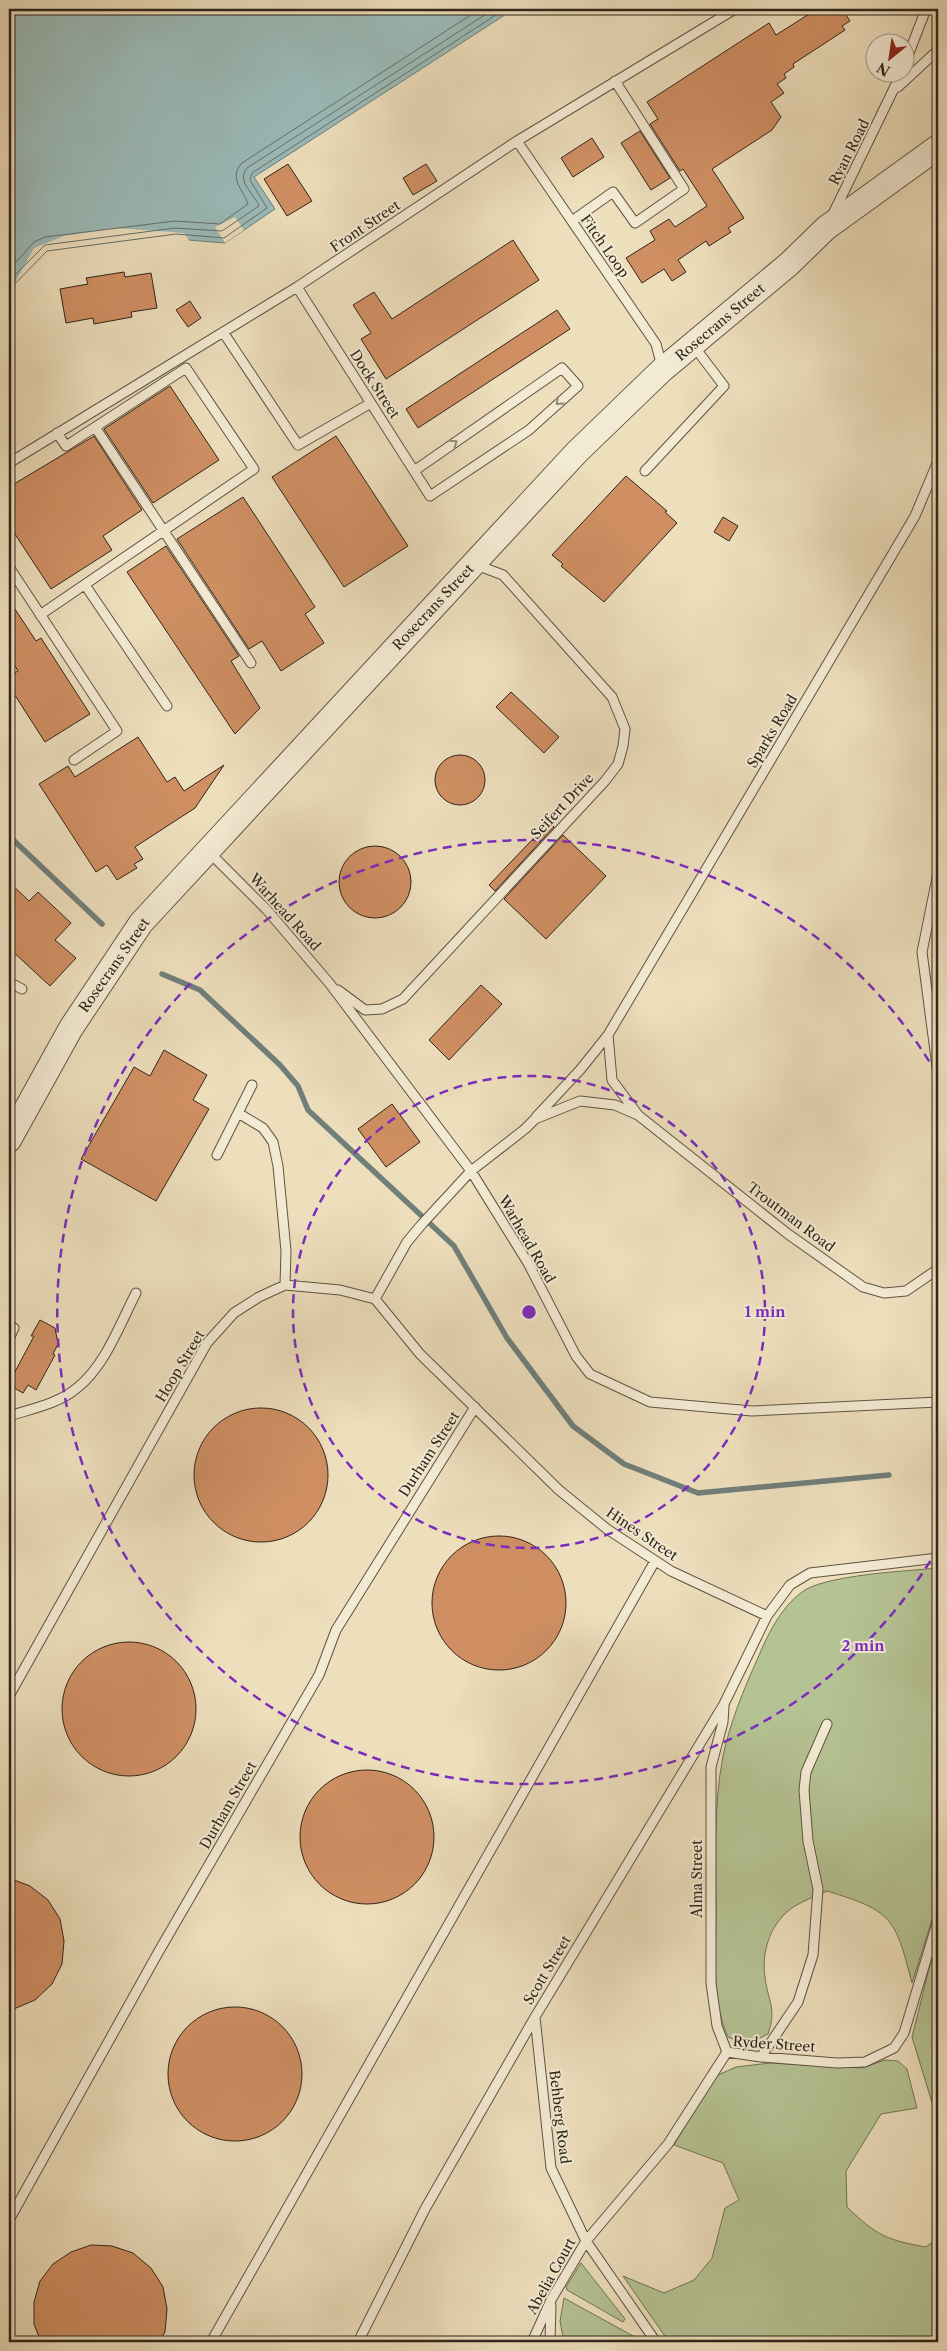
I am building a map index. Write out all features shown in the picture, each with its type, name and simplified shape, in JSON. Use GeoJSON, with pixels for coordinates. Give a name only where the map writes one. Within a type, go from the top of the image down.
{"type":"FeatureCollection","features":[{"type":"Feature","properties":{"kind":"street","name":"Rosecrans Street"},"geometry":{"type":"LineString","coordinates":[[9,1140],[71,1028],[141,924],[207,850],[577,452],[662,370],[789,264],[826,228],[938,147]]}},
{"type":"Feature","properties":{"kind":"lane","name":"Front Street"},"geometry":{"type":"LineString","coordinates":[[9,463],[297,287],[517,141],[734,9]]}},
{"type":"Feature","properties":{"kind":"lane"},"geometry":{"type":"LineString","coordinates":[[914,40],[926,9]]}},
{"type":"Feature","properties":{"kind":"lane","name":"Ryan Road"},"geometry":{"type":"LineString","coordinates":[[896,89],[938,50]]}},
{"type":"Feature","properties":{"kind":"lane"},"geometry":{"type":"LineString","coordinates":[[572,221],[613,192],[635,223],[684,189],[615,81]]}},
{"type":"Feature","properties":{"kind":"lane","name":"Ryan Road"},"geometry":{"type":"LineString","coordinates":[[826,228],[898,82]]}},
{"type":"Feature","properties":{"kind":"lane","name":"Fitch Loop"},"geometry":{"type":"LineString","coordinates":[[517,141],[656,344],[662,370]]}},
{"type":"Feature","properties":{"kind":"lane","name":"Dock Street"},"geometry":{"type":"LineString","coordinates":[[297,287],[371,403],[414,471],[430,496],[529,430],[578,386],[562,368],[414,471]]}},
{"type":"Feature","properties":{"kind":"lane"},"geometry":{"type":"LineString","coordinates":[[223,332],[298,445],[371,403]]}},
{"type":"Feature","properties":{"kind":"lane"},"geometry":{"type":"LineString","coordinates":[[645,471],[724,386],[692,345]]}},
{"type":"Feature","properties":{"kind":"lane"},"geometry":{"type":"LineString","coordinates":[[40,615],[254,469],[186,368],[66,446],[57,433]]}},
{"type":"Feature","properties":{"kind":"lane"},"geometry":{"type":"LineString","coordinates":[[95,427],[251,663]]}},
{"type":"Feature","properties":{"kind":"lane","name":"Sparks Road"},"geometry":{"type":"LineString","coordinates":[[622,1012],[915,516],[938,462]]}},
{"type":"Feature","properties":{"kind":"lane","name":"Seifert Drive"},"geometry":{"type":"LineString","coordinates":[[330,984],[364,1010],[382,1009],[403,999],[605,781],[618,764],[623,746],[624,729],[612,698],[503,575],[473,564]]}},
{"type":"Feature","properties":{"kind":"lane"},"geometry":{"type":"LineString","coordinates":[[9,567],[117,731],[74,760]]}},
{"type":"Feature","properties":{"kind":"lane"},"geometry":{"type":"LineString","coordinates":[[85,585],[167,706]]}},
{"type":"Feature","properties":{"kind":"lane","name":"Warhead Road"},"geometry":{"type":"LineString","coordinates":[[207,850],[268,910],[330,984],[471,1171],[528,1263],[576,1356],[590,1374],[650,1402],[752,1411],[938,1402]]}},
{"type":"Feature","properties":{"kind":"lane"},"geometry":{"type":"LineString","coordinates":[[938,873],[922,952],[938,1074]]}},
{"type":"Feature","properties":{"kind":"lane"},"geometry":{"type":"LineString","coordinates":[[9,982],[22,989]]}},
{"type":"Feature","properties":{"kind":"lane","name":"Troutman Road"},"geometry":{"type":"LineString","coordinates":[[375,1299],[407,1242],[422,1224],[471,1171],[525,1129],[580,1070],[608,1034],[622,1012]]}},
{"type":"Feature","properties":{"kind":"lane","name":"Troutman Road"},"geometry":{"type":"LineString","coordinates":[[608,1034],[612,1080],[638,1115],[788,1234],[863,1287],[884,1293],[906,1292],[938,1269]]}},
{"type":"Feature","properties":{"kind":"lane"},"geometry":{"type":"LineString","coordinates":[[217,1155],[252,1085]]}},
{"type":"Feature","properties":{"kind":"lane","name":"Troutman Road"},"geometry":{"type":"LineString","coordinates":[[535,1118],[580,1102],[614,1105],[638,1115]]}},
{"type":"Feature","properties":{"kind":"lane"},"geometry":{"type":"LineString","coordinates":[[238,1113],[263,1128],[272,1142],[278,1166],[286,1251],[284,1285],[340,1290],[375,1299],[420,1354],[475,1407]]}},
{"type":"Feature","properties":{"kind":"lane","name":"Hoop Street"},"geometry":{"type":"LineString","coordinates":[[9,1696],[207,1343],[234,1313],[259,1297],[284,1285]]}},
{"type":"Feature","properties":{"kind":"lane"},"geometry":{"type":"LineString","coordinates":[[9,1416],[56,1400],[76,1389],[101,1360],[136,1293]]}},
{"type":"Feature","properties":{"kind":"lane"},"geometry":{"type":"LineString","coordinates":[[9,1325],[14,1328],[9,1339]]}},
{"type":"Feature","properties":{"kind":"lane","name":"Hines Street"},"geometry":{"type":"LineString","coordinates":[[475,1407],[559,1490],[607,1529],[671,1571],[767,1616]]}},
{"type":"Feature","properties":{"kind":"lane","name":"Durham Street"},"geometry":{"type":"LineString","coordinates":[[9,2220],[159,1951],[319,1675],[336,1630],[475,1407]]}},
{"type":"Feature","properties":{"kind":"lane"},"geometry":{"type":"LineString","coordinates":[[767,1616],[790,1585],[810,1573],[938,1558]]}},
{"type":"Feature","properties":{"kind":"lane"},"geometry":{"type":"LineString","coordinates":[[210,2342],[655,1561]]}},
{"type":"Feature","properties":{"kind":"lane","name":"Scott Street"},"geometry":{"type":"LineString","coordinates":[[358,2342],[425,2209],[535,2017],[724,1704],[767,1616]]}},
{"type":"Feature","properties":{"kind":"lane","name":"Alma Street"},"geometry":{"type":"LineString","coordinates":[[724,1704],[722,1722],[711,1767],[711,1983],[716,2026],[727,2052]]}},
{"type":"Feature","properties":{"kind":"lane"},"geometry":{"type":"LineString","coordinates":[[761,2057],[798,2002],[813,1954],[818,1889],[808,1841],[804,1790],[806,1772],[827,1724]]}},
{"type":"Feature","properties":{"kind":"lane","name":"Ryder Street"},"geometry":{"type":"LineString","coordinates":[[598,2224],[668,2144],[727,2052],[761,2057],[837,2063],[866,2062],[894,2048],[904,2033],[938,1920]]}},
{"type":"Feature","properties":{"kind":"lane","name":"Behberg Road"},"geometry":{"type":"LineString","coordinates":[[535,2017],[551,2168],[586,2240],[656,2342]]}},
{"type":"Feature","properties":{"kind":"lane","name":"Abelia Court"},"geometry":{"type":"LineString","coordinates":[[532,2342],[551,2300],[586,2240],[598,2224]]}},
{"type":"Feature","properties":{"kind":"lane"},"geometry":{"type":"LineString","coordinates":[[550,2342],[551,2300]]}},
{"type":"Feature","properties":{"kind":"green space"},"geometry":{"type":"Polygon","coordinates":[[[938,1568],[938,1901],[912,1983],[901,1944],[888,1920],[878,1911],[849,1898],[827,1891],[795,1906],[787,1912],[769,1937],[764,1967],[772,2011],[771,2025],[768,2034],[746,2045],[728,2037],[719,2008],[715,1961],[718,1795],[723,1756],[742,1695],[775,1623],[787,1606],[802,1592],[828,1581],[887,1572],[938,1568]]]}},
{"type":"Feature","properties":{"kind":"green space"},"geometry":{"type":"Polygon","coordinates":[[[938,1933],[938,2108],[934,2109],[912,2037],[938,1933]]]}},
{"type":"Feature","properties":{"kind":"green space"},"geometry":{"type":"Polygon","coordinates":[[[885,2060],[898,2061],[907,2069],[917,2108],[881,2114],[846,2171],[847,2207],[874,2230],[891,2239],[926,2247],[938,2238],[938,2342],[669,2342],[623,2276],[664,2293],[694,2280],[712,2258],[725,2208],[739,2200],[723,2163],[674,2145],[708,2087],[718,2075],[736,2067],[770,2063],[862,2068],[885,2060]]]}},
{"type":"Feature","properties":{"kind":"green space"},"geometry":{"type":"Polygon","coordinates":[[[581,2263],[625,2319],[623,2322],[567,2290],[566,2287],[581,2263]]]}},
{"type":"Feature","properties":{"kind":"green space"},"geometry":{"type":"Polygon","coordinates":[[[564,2298],[635,2337],[640,2342],[564,2342],[560,2321],[564,2298]]]}},
{"type":"Feature","properties":{"kind":"water"},"geometry":{"type":"Polygon","coordinates":[[[9,9],[514,9],[254,177],[275,209],[225,243],[176,239],[48,255],[9,297],[9,9]]]}},
{"type":"Feature","properties":{"kind":"pier"},"geometry":{"type":"Polygon","coordinates":[[[235,217],[244,230],[225,243],[215,227],[235,217]]]}},
{"type":"Feature","properties":{"kind":"pier"},"geometry":{"type":"Polygon","coordinates":[[[116,228],[184,233],[191,243],[176,242],[49,258],[9,299],[9,293],[34,248],[64,236],[116,228]]]}},
{"type":"Feature","properties":{"kind":"building"},"geometry":{"type":"Polygon","coordinates":[[[817,9],[842,9],[850,21],[842,26],[845,30],[793,64],[794,67],[784,74],[786,78],[777,84],[784,93],[771,102],[781,117],[772,130],[712,169],[744,218],[728,228],[731,232],[709,246],[706,241],[678,260],[686,272],[672,281],[664,269],[642,283],[626,258],[655,240],[650,231],[669,219],[675,227],[707,206],[683,169],[680,171],[650,124],[658,119],[647,102],[769,23],[776,35],[817,9]]]}},
{"type":"Feature","properties":{"kind":"building"},"geometry":{"type":"Polygon","coordinates":[[[640,131],[670,178],[651,190],[621,143],[640,131]]]}},
{"type":"Feature","properties":{"kind":"building"},"geometry":{"type":"Polygon","coordinates":[[[592,138],[604,157],[573,177],[561,158],[592,138]]]}},
{"type":"Feature","properties":{"kind":"building"},"geometry":{"type":"Polygon","coordinates":[[[288,164],[312,201],[287,216],[264,179],[288,164]]]}},
{"type":"Feature","properties":{"kind":"building"},"geometry":{"type":"Polygon","coordinates":[[[426,164],[437,181],[413,195],[403,178],[426,164]]]}},
{"type":"Feature","properties":{"kind":"building"},"geometry":{"type":"Polygon","coordinates":[[[513,240],[539,280],[386,379],[361,339],[371,333],[353,305],[374,292],[392,319],[513,240]]]}},
{"type":"Feature","properties":{"kind":"building"},"geometry":{"type":"Polygon","coordinates":[[[124,272],[125,277],[151,273],[157,308],[131,312],[132,317],[94,324],[93,318],[66,323],[60,289],[88,284],[86,278],[124,272]]]}},
{"type":"Feature","properties":{"kind":"building"},"geometry":{"type":"Polygon","coordinates":[[[190,301],[201,318],[188,327],[176,310],[190,301]]]}},
{"type":"Feature","properties":{"kind":"building"},"geometry":{"type":"Polygon","coordinates":[[[557,310],[570,329],[418,428],[406,409],[557,310]]]}},
{"type":"Feature","properties":{"kind":"building"},"geometry":{"type":"Polygon","coordinates":[[[170,386],[219,460],[153,503],[104,429],[170,386]]]}},
{"type":"Feature","properties":{"kind":"building"},"geometry":{"type":"Polygon","coordinates":[[[94,436],[142,510],[103,536],[112,550],[51,589],[9,525],[9,487],[94,436]]]}},
{"type":"Feature","properties":{"kind":"building"},"geometry":{"type":"Polygon","coordinates":[[[336,436],[408,546],[344,587],[272,477],[336,436]]]}},
{"type":"Feature","properties":{"kind":"building"},"geometry":{"type":"Polygon","coordinates":[[[626,476],[667,511],[665,512],[677,523],[604,602],[561,566],[563,564],[552,555],[626,476]]]}},
{"type":"Feature","properties":{"kind":"building"},"geometry":{"type":"Polygon","coordinates":[[[243,497],[315,607],[305,614],[324,643],[281,671],[262,641],[249,649],[177,539],[243,497]]]}},
{"type":"Feature","properties":{"kind":"building"},"geometry":{"type":"Polygon","coordinates":[[[723,517],[738,526],[729,541],[714,532],[723,517]]]}},
{"type":"Feature","properties":{"kind":"building"},"geometry":{"type":"Polygon","coordinates":[[[166,546],[239,656],[231,661],[260,708],[235,734],[127,572],[166,546]]]}},
{"type":"Feature","properties":{"kind":"building"},"geometry":{"type":"Polygon","coordinates":[[[9,600],[36,641],[41,638],[90,714],[45,742],[9,686],[9,676],[18,671],[9,656],[9,600]]]}},
{"type":"Feature","properties":{"kind":"building"},"geometry":{"type":"Polygon","coordinates":[[[511,692],[559,737],[544,753],[496,707],[511,692]]]}},
{"type":"Feature","properties":{"kind":"building"},"geometry":{"type":"Polygon","coordinates":[[[138,737],[167,782],[175,777],[184,791],[224,765],[195,808],[135,847],[143,859],[134,864],[137,868],[117,880],[107,865],[96,872],[39,784],[68,766],[75,777],[138,737]]]}},
{"type":"Feature","properties":{"kind":"building"},"geometry":{"type":"Polygon","coordinates":[[[460,755],[469,757],[480,766],[485,780],[483,789],[474,800],[460,805],[451,803],[440,794],[435,780],[437,771],[446,760],[460,755]]]}},
{"type":"Feature","properties":{"kind":"building"},"geometry":{"type":"Polygon","coordinates":[[[549,822],[554,827],[495,891],[489,885],[549,822]]]}},
{"type":"Feature","properties":{"kind":"building"},"geometry":{"type":"Polygon","coordinates":[[[563,835],[606,876],[546,939],[504,899],[563,835]]]}},
{"type":"Feature","properties":{"kind":"building"},"geometry":{"type":"Polygon","coordinates":[[[382,846],[401,856],[409,868],[411,882],[409,896],[401,908],[389,916],[368,918],[349,908],[341,896],[339,875],[349,856],[361,848],[382,846]]]}},
{"type":"Feature","properties":{"kind":"building"},"geometry":{"type":"Polygon","coordinates":[[[9,882],[29,901],[38,892],[71,923],[55,940],[76,958],[50,986],[9,948],[9,882]]]}},
{"type":"Feature","properties":{"kind":"building"},"geometry":{"type":"Polygon","coordinates":[[[481,985],[502,1004],[449,1060],[429,1040],[481,985]]]}},
{"type":"Feature","properties":{"kind":"building"},"geometry":{"type":"Polygon","coordinates":[[[164,1050],[207,1075],[193,1100],[209,1109],[156,1201],[81,1159],[134,1067],[150,1076],[164,1050]]]}},
{"type":"Feature","properties":{"kind":"building"},"geometry":{"type":"Polygon","coordinates":[[[392,1104],[420,1142],[386,1167],[358,1129],[392,1104]]]}},
{"type":"Feature","properties":{"kind":"building"},"geometry":{"type":"Polygon","coordinates":[[[40,1320],[55,1328],[58,1344],[53,1354],[55,1355],[36,1390],[28,1385],[23,1393],[9,1385],[9,1383],[34,1336],[31,1336],[40,1320]]]}},
{"type":"Feature","properties":{"kind":"building"},"geometry":{"type":"Polygon","coordinates":[[[261,1408],[286,1414],[308,1428],[322,1450],[328,1475],[322,1500],[308,1522],[286,1536],[261,1542],[236,1536],[214,1522],[200,1500],[194,1475],[200,1450],[214,1428],[236,1414],[261,1408]]]}},
{"type":"Feature","properties":{"kind":"building"},"geometry":{"type":"Polygon","coordinates":[[[499,1536],[524,1542],[546,1556],[560,1578],[566,1603],[560,1628],[546,1650],[524,1664],[499,1670],[474,1664],[452,1650],[438,1628],[432,1603],[438,1578],[452,1556],[474,1542],[499,1536]]]}},
{"type":"Feature","properties":{"kind":"building"},"geometry":{"type":"Polygon","coordinates":[[[129,1642],[154,1648],[176,1662],[190,1684],[196,1709],[190,1734],[176,1756],[154,1770],[129,1776],[104,1770],[82,1756],[68,1734],[62,1709],[68,1684],[82,1662],[104,1648],[129,1642]]]}},
{"type":"Feature","properties":{"kind":"building"},"geometry":{"type":"Polygon","coordinates":[[[367,1770],[392,1776],[414,1790],[428,1812],[434,1837],[428,1862],[414,1884],[392,1898],[367,1904],[342,1898],[320,1884],[306,1862],[300,1837],[306,1812],[320,1790],[342,1776],[367,1770]]]}},
{"type":"Feature","properties":{"kind":"building"},"geometry":{"type":"Polygon","coordinates":[[[9,1878],[30,1886],[48,1900],[60,1919],[64,1941],[62,1964],[52,1984],[35,2000],[9,2011],[9,1878]]]}},
{"type":"Feature","properties":{"kind":"building"},"geometry":{"type":"Polygon","coordinates":[[[235,2007],[260,2013],[282,2027],[296,2049],[302,2074],[296,2099],[282,2121],[260,2135],[235,2141],[210,2135],[188,2121],[174,2099],[168,2074],[174,2049],[188,2027],[210,2013],[235,2007]]]}},
{"type":"Feature","properties":{"kind":"building"},"geometry":{"type":"Polygon","coordinates":[[[91,2245],[112,2246],[133,2253],[151,2268],[163,2287],[167,2309],[165,2332],[159,2342],[41,2342],[34,2324],[34,2302],[40,2281],[53,2264],[71,2252],[91,2245]]]}},
{"type":"Feature","properties":{"kind":"waterway"},"geometry":{"type":"LineString","coordinates":[[9,836],[102,924]]}},
{"type":"Feature","properties":{"kind":"waterway"},"geometry":{"type":"LineString","coordinates":[[162,974],[200,990],[280,1065],[298,1086],[308,1110],[454,1246],[507,1338],[573,1426],[624,1464],[698,1493],[889,1475]]}}]}
